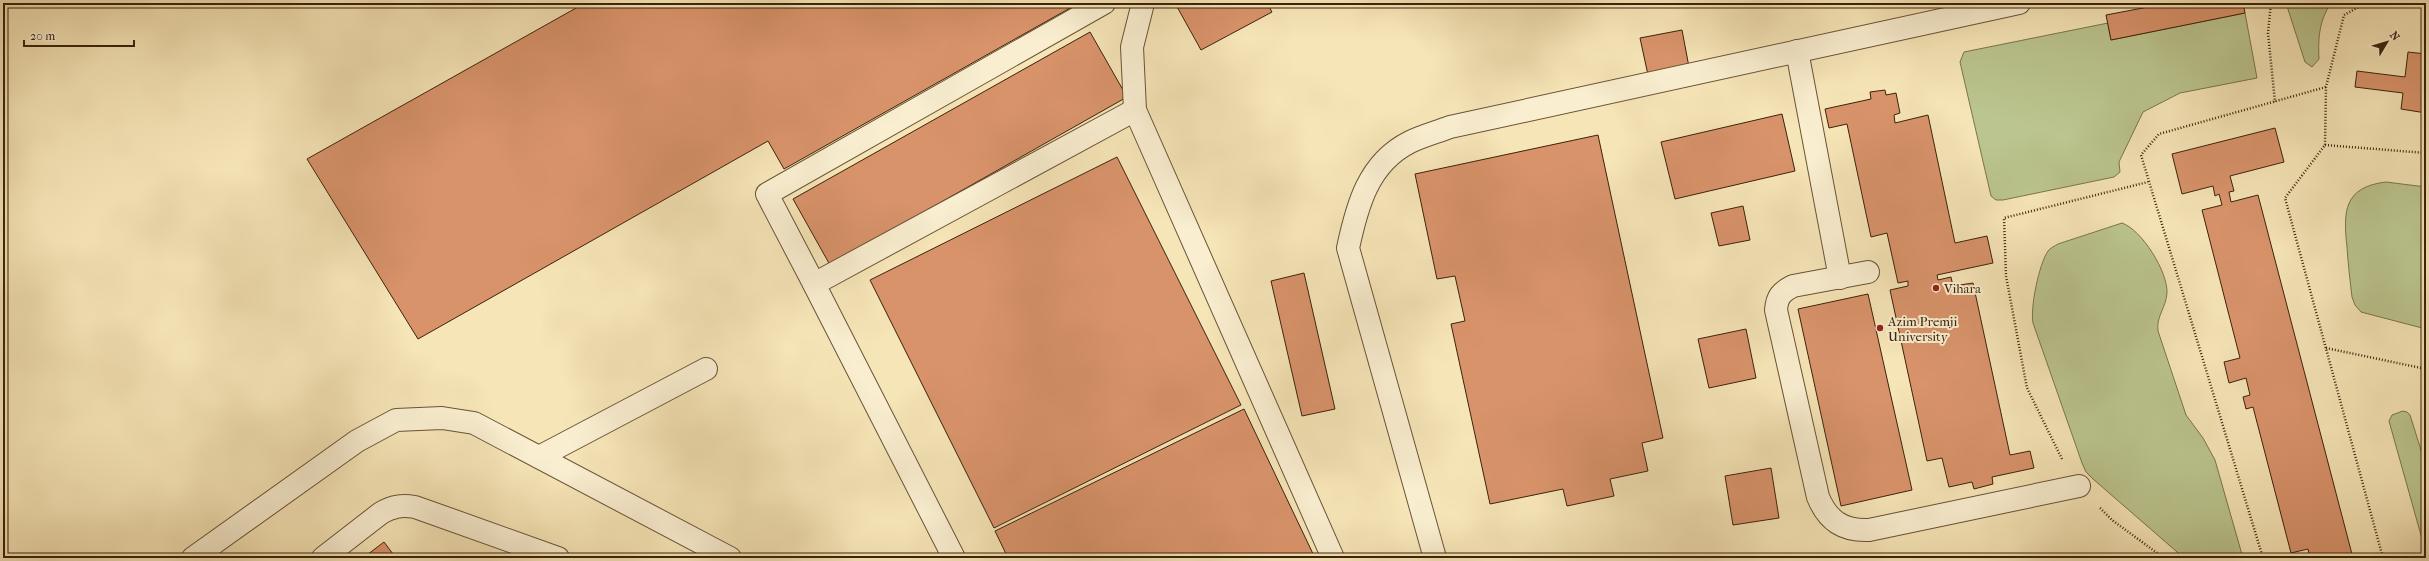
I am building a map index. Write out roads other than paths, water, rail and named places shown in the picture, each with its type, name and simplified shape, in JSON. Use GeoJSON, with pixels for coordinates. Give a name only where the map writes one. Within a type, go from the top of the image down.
{"type":"FeatureCollection","features":[{"type":"Feature","properties":{"kind":"street"},"geometry":{"type":"LineString","coordinates":[[954,558],[767,194],[1104,3]]}},
{"type":"Feature","properties":{"kind":"street"},"geometry":{"type":"LineString","coordinates":[[1143,3],[1132,46],[1135,110],[1333,558]]}},
{"type":"Feature","properties":{"kind":"street"},"geometry":{"type":"LineString","coordinates":[[1435,558],[1348,248],[1356,209],[1369,182],[1389,158],[1409,143],[1450,127],[2019,3]]}},
{"type":"Feature","properties":{"kind":"street"},"geometry":{"type":"LineString","coordinates":[[1797,51],[1840,278]]}},
{"type":"Feature","properties":{"kind":"street"},"geometry":{"type":"LineString","coordinates":[[814,284],[1135,110]]}},
{"type":"Feature","properties":{"kind":"street"},"geometry":{"type":"LineString","coordinates":[[1868,272],[1793,286],[1782,291],[1777,300],[1776,310],[1818,497],[1823,510],[1831,520],[1842,527],[1855,531],[1869,530],[2079,486]]}},
{"type":"Feature","properties":{"kind":"street"},"geometry":{"type":"LineString","coordinates":[[538,457],[706,369]]}},
{"type":"Feature","properties":{"kind":"street"},"geometry":{"type":"LineString","coordinates":[[193,558],[357,441],[396,420],[442,418],[474,423],[730,558]]}},
{"type":"Feature","properties":{"kind":"street"},"geometry":{"type":"LineString","coordinates":[[323,558],[381,513],[391,507],[404,505],[415,507],[558,558]]}},
{"type":"Feature","properties":{"kind":"place","name":"Vihara"},"geometry":{"type":"Point","coordinates":[1936,288]}},
{"type":"Feature","properties":{"kind":"place","name":"Azim Premji University"},"geometry":{"type":"Point","coordinates":[1880,328]}}]}
